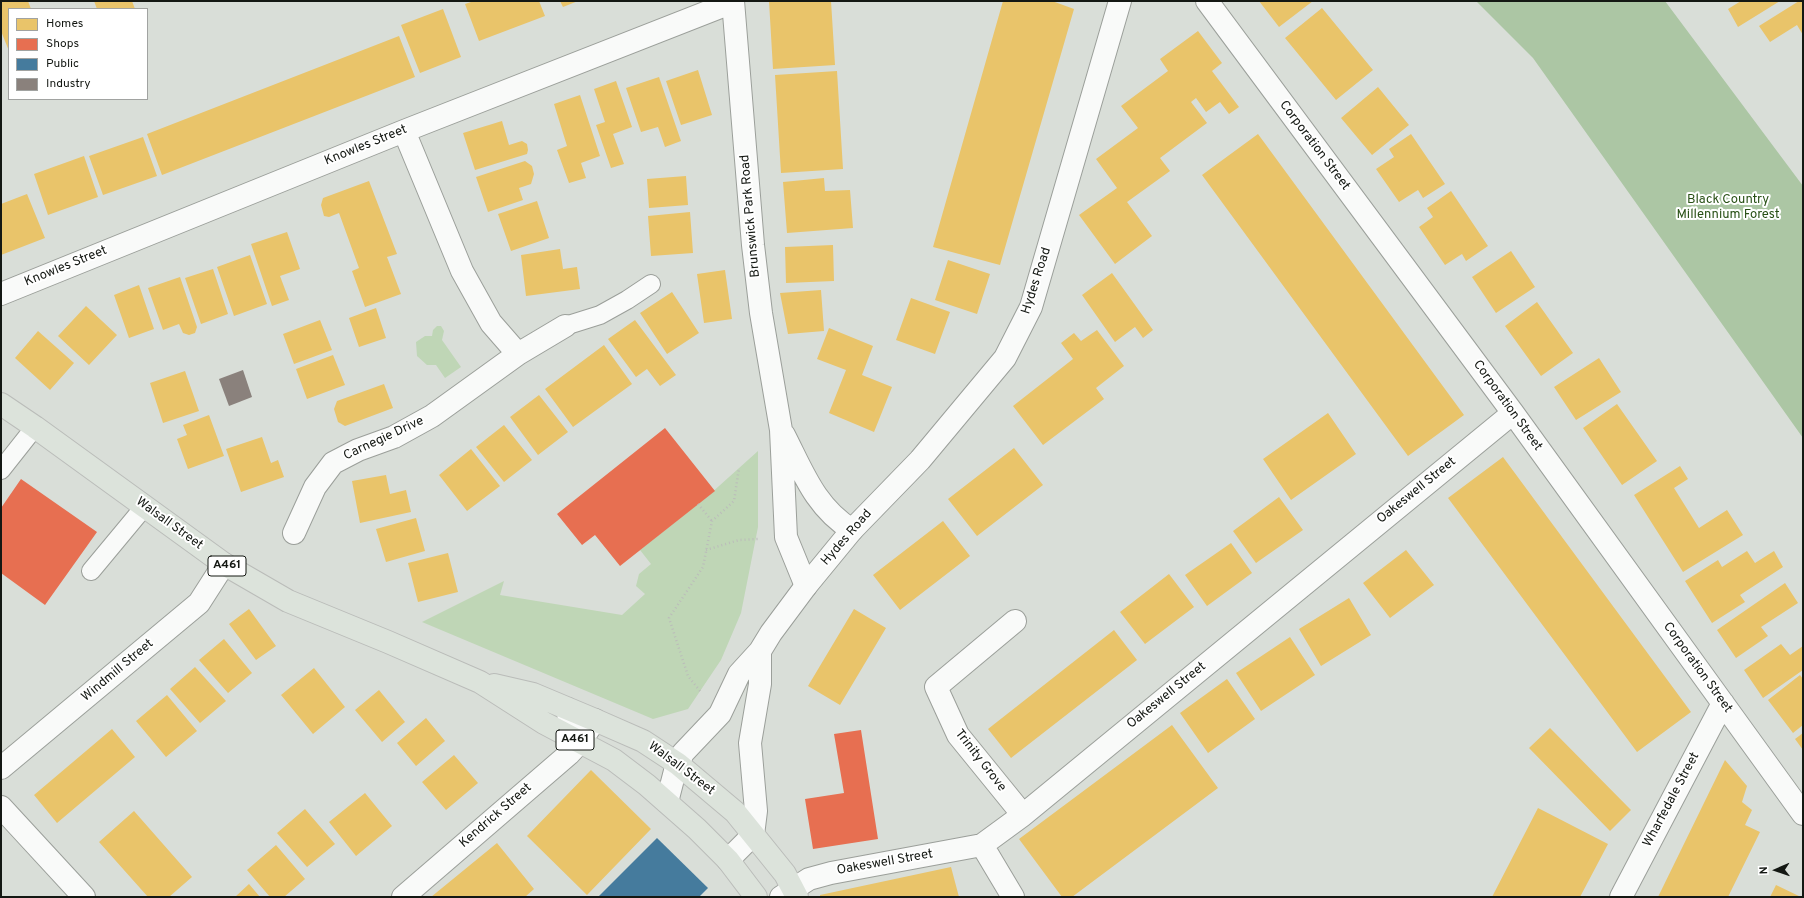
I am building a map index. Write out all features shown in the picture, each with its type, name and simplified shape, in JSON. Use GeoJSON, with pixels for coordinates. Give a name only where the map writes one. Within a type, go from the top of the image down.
{"type":"FeatureCollection","features":[{"type":"Feature","properties":{"kind":"highway","name":"Walsall Street"},"geometry":{"type":"LineString","coordinates":[[1,404],[36,427],[224,564],[288,601],[480,682],[544,724],[643,741],[678,764],[734,812],[785,874],[790,894]]}},
{"type":"Feature","properties":{"kind":"highway","name":"Walsall Street"},"geometry":{"type":"LineString","coordinates":[[480,682],[534,694],[568,709],[587,732],[614,760],[667,802],[728,860],[756,897]]}},
{"type":"Feature","properties":{"kind":"street","name":"Hydes Road"},"geometry":{"type":"LineString","coordinates":[[806,586],[852,530],[920,460],[1005,358],[1031,307],[1120,1]]}},
{"type":"Feature","properties":{"kind":"street","name":"Corporation Street"},"geometry":{"type":"LineString","coordinates":[[1207,1],[1513,413],[1803,814]]}},
{"type":"Feature","properties":{"kind":"street","name":"Brunswick Park Road"},"geometry":{"type":"LineString","coordinates":[[733,2],[753,246],[781,430],[786,537],[806,586]]}},
{"type":"Feature","properties":{"kind":"street","name":"Knowles Street"},"geometry":{"type":"LineString","coordinates":[[1,294],[404,131],[733,2]]}},
{"type":"Feature","properties":{"kind":"street"},"geometry":{"type":"LineString","coordinates":[[404,131],[462,271],[491,323],[518,354]]}},
{"type":"Feature","properties":{"kind":"street","name":"Carnegie Drive"},"geometry":{"type":"LineString","coordinates":[[294,533],[315,487],[333,464],[358,450],[394,437],[432,416],[518,354],[564,326]]}},
{"type":"Feature","properties":{"kind":"street","name":"Oakeswell Street"},"geometry":{"type":"LineString","coordinates":[[790,894],[809,879],[832,873],[982,845],[1023,815],[1513,413]]}},
{"type":"Feature","properties":{"kind":"street","name":"Brunswick Park Road"},"geometry":{"type":"LineString","coordinates":[[781,430],[815,496],[838,521],[852,530]]}},
{"type":"Feature","properties":{"kind":"street","name":"Windmill Street"},"geometry":{"type":"LineString","coordinates":[[1,768],[199,603],[224,564]]}},
{"type":"Feature","properties":{"kind":"street"},"geometry":{"type":"LineString","coordinates":[[667,802],[678,764],[683,753],[720,714],[739,674],[760,651],[771,633],[806,586]]}},
{"type":"Feature","properties":{"kind":"street","name":"Trinity Grove"},"geometry":{"type":"LineString","coordinates":[[1015,621],[936,687],[958,735],[1023,815]]}},
{"type":"Feature","properties":{"kind":"street"},"geometry":{"type":"LineString","coordinates":[[728,860],[753,835],[756,811],[750,743],[760,684],[760,651]]}},
{"type":"Feature","properties":{"kind":"street","name":"Wharfedale Street"},"geometry":{"type":"LineString","coordinates":[[1621,897],[1723,704]]}},
{"type":"Feature","properties":{"kind":"street","name":"Kendrick Street"},"geometry":{"type":"LineString","coordinates":[[403,897],[559,763],[587,732]]}},
{"type":"Feature","properties":{"kind":"street"},"geometry":{"type":"LineString","coordinates":[[1,807],[84,897]]}},
{"type":"Feature","properties":{"kind":"street"},"geometry":{"type":"LineString","coordinates":[[982,845],[1013,897]]}},
{"type":"Feature","properties":{"kind":"lane"},"geometry":{"type":"LineString","coordinates":[[564,326],[600,314],[627,300],[651,284]]}},
{"type":"Feature","properties":{"kind":"lane"},"geometry":{"type":"LineString","coordinates":[[1,470],[36,427]]}},
{"type":"Feature","properties":{"kind":"lane"},"geometry":{"type":"LineString","coordinates":[[90,571],[145,506]]}},
{"type":"Feature","properties":{"kind":"path"},"geometry":{"type":"LineString","coordinates":[[720,714],[688,676],[669,618],[703,567],[712,521],[734,501],[739,468]]}},
{"type":"Feature","properties":{"kind":"path"},"geometry":{"type":"LineString","coordinates":[[698,504],[712,521]]}},
{"type":"Feature","properties":{"kind":"path"},"geometry":{"type":"LineString","coordinates":[[706,550],[739,540],[786,537]]}},
{"type":"Feature","properties":{"kind":"green space","name":"Black Country Millennium Forest"},"geometry":{"type":"Polygon","coordinates":[[[1476,1],[1665,1],[1803,186],[1803,438],[1533,58],[1476,1]]]}},
{"type":"Feature","properties":{"kind":"green space"},"geometry":{"type":"Polygon","coordinates":[[[437,326],[441,326],[444,331],[442,340],[461,367],[445,378],[436,365],[427,365],[417,356],[416,342],[425,336],[432,336],[433,330],[437,326]]]}},
{"type":"Feature","properties":{"kind":"green space"},"geometry":{"type":"Polygon","coordinates":[[[758,451],[758,527],[741,613],[721,660],[688,709],[653,719],[422,622],[504,581],[500,595],[622,615],[645,594],[636,586],[639,574],[651,564],[640,550],[709,495],[758,451]]]}},
{"type":"Feature","properties":{"kind":"building: Homes"},"geometry":{"type":"Polygon","coordinates":[[[1,1],[28,1],[31,8],[8,8],[8,48],[1,31],[1,1]]]}},
{"type":"Feature","properties":{"kind":"building: Homes"},"geometry":{"type":"Polygon","coordinates":[[[94,1],[132,1],[135,8],[97,8],[94,1]]]}},
{"type":"Feature","properties":{"kind":"building: Homes"},"geometry":{"type":"Polygon","coordinates":[[[474,1],[539,1],[545,16],[479,41],[465,4],[474,1]]]}},
{"type":"Feature","properties":{"kind":"building: Homes"},"geometry":{"type":"Polygon","coordinates":[[[560,1],[578,1],[563,7],[560,1]]]}},
{"type":"Feature","properties":{"kind":"building: Homes"},"geometry":{"type":"Polygon","coordinates":[[[769,1],[831,1],[835,65],[773,69],[769,1]]]}},
{"type":"Feature","properties":{"kind":"building: Homes"},"geometry":{"type":"Polygon","coordinates":[[[1003,1],[1052,1],[1074,9],[1000,265],[933,247],[1003,1]]]}},
{"type":"Feature","properties":{"kind":"building: Homes"},"geometry":{"type":"Polygon","coordinates":[[[1259,1],[1313,1],[1279,27],[1259,1]]]}},
{"type":"Feature","properties":{"kind":"building: Homes"},"geometry":{"type":"Polygon","coordinates":[[[1741,1],[1780,1],[1738,27],[1728,9],[1741,1]]]}},
{"type":"Feature","properties":{"kind":"building: Homes"},"geometry":{"type":"Polygon","coordinates":[[[1799,1],[1803,1],[1803,35],[1797,25],[1770,42],[1759,26],[1799,1]]]}},
{"type":"Feature","properties":{"kind":"building: Homes"},"geometry":{"type":"Polygon","coordinates":[[[1322,8],[1373,70],[1336,100],[1285,38],[1322,8]]]}},
{"type":"Feature","properties":{"kind":"building: Homes"},"geometry":{"type":"Polygon","coordinates":[[[443,9],[461,57],[420,73],[401,25],[443,9]]]}},
{"type":"Feature","properties":{"kind":"building: Homes"},"geometry":{"type":"Polygon","coordinates":[[[1198,31],[1222,63],[1212,71],[1239,107],[1229,114],[1220,102],[1206,112],[1196,98],[1191,102],[1207,123],[1160,158],[1170,171],[1127,202],[1152,236],[1115,264],[1079,215],[1117,188],[1096,159],[1138,128],[1121,106],[1168,71],[1160,59],[1198,31]]]}},
{"type":"Feature","properties":{"kind":"building: Homes"},"geometry":{"type":"Polygon","coordinates":[[[399,36],[415,77],[162,175],[147,134],[399,36]]]}},
{"type":"Feature","properties":{"kind":"building: Homes"},"geometry":{"type":"Polygon","coordinates":[[[698,70],[712,115],[681,125],[666,81],[698,70]]]}},
{"type":"Feature","properties":{"kind":"building: Homes"},"geometry":{"type":"Polygon","coordinates":[[[837,71],[843,169],[781,173],[775,75],[837,71]]]}},
{"type":"Feature","properties":{"kind":"building: Homes"},"geometry":{"type":"Polygon","coordinates":[[[659,77],[681,141],[665,147],[658,127],[641,132],[626,88],[659,77]]]}},
{"type":"Feature","properties":{"kind":"building: Homes"},"geometry":{"type":"Polygon","coordinates":[[[616,81],[632,127],[613,134],[624,164],[611,168],[596,125],[605,122],[594,89],[616,81]]]}},
{"type":"Feature","properties":{"kind":"building: Homes"},"geometry":{"type":"Polygon","coordinates":[[[1378,87],[1409,125],[1372,155],[1341,118],[1378,87]]]}},
{"type":"Feature","properties":{"kind":"building: Homes"},"geometry":{"type":"Polygon","coordinates":[[[580,95],[600,156],[581,163],[586,178],[569,183],[557,150],[567,146],[554,104],[580,95]]]}},
{"type":"Feature","properties":{"kind":"building: Homes"},"geometry":{"type":"Polygon","coordinates":[[[502,121],[509,145],[522,141],[527,144],[527,154],[475,170],[463,133],[502,121]]]}},
{"type":"Feature","properties":{"kind":"building: Homes"},"geometry":{"type":"Polygon","coordinates":[[[1258,134],[1464,415],[1408,456],[1202,175],[1258,134]]]}},
{"type":"Feature","properties":{"kind":"building: Homes"},"geometry":{"type":"Polygon","coordinates":[[[1411,134],[1445,184],[1423,198],[1418,190],[1399,202],[1376,169],[1394,157],[1389,149],[1411,134]]]}},
{"type":"Feature","properties":{"kind":"building: Homes"},"geometry":{"type":"Polygon","coordinates":[[[143,137],[157,176],[103,195],[89,156],[143,137]]]}},
{"type":"Feature","properties":{"kind":"building: Homes"},"geometry":{"type":"Polygon","coordinates":[[[84,156],[98,197],[48,215],[34,174],[84,156]]]}},
{"type":"Feature","properties":{"kind":"building: Homes"},"geometry":{"type":"Polygon","coordinates":[[[525,161],[532,166],[534,174],[531,184],[519,188],[523,200],[488,212],[476,177],[525,161]]]}},
{"type":"Feature","properties":{"kind":"building: Homes"},"geometry":{"type":"Polygon","coordinates":[[[686,176],[688,205],[649,208],[647,179],[686,176]]]}},
{"type":"Feature","properties":{"kind":"building: Homes"},"geometry":{"type":"Polygon","coordinates":[[[824,178],[825,191],[850,190],[853,228],[787,233],[783,182],[824,178]]]}},
{"type":"Feature","properties":{"kind":"building: Homes"},"geometry":{"type":"Polygon","coordinates":[[[369,181],[397,254],[387,257],[401,294],[365,307],[352,271],[359,268],[339,213],[329,217],[324,216],[321,205],[323,198],[369,181]]]}},
{"type":"Feature","properties":{"kind":"building: Homes"},"geometry":{"type":"Polygon","coordinates":[[[1451,191],[1488,246],[1466,261],[1462,254],[1445,265],[1419,227],[1433,217],[1427,208],[1451,191]]]}},
{"type":"Feature","properties":{"kind":"building: Homes"},"geometry":{"type":"Polygon","coordinates":[[[27,194],[45,238],[1,255],[1,204],[27,194]]]}},
{"type":"Feature","properties":{"kind":"building: Homes"},"geometry":{"type":"Polygon","coordinates":[[[537,201],[549,238],[511,251],[498,214],[537,201]]]}},
{"type":"Feature","properties":{"kind":"building: Homes"},"geometry":{"type":"Polygon","coordinates":[[[690,212],[693,253],[651,256],[648,216],[690,212]]]}},
{"type":"Feature","properties":{"kind":"building: Homes"},"geometry":{"type":"Polygon","coordinates":[[[287,232],[300,269],[280,276],[289,300],[272,306],[251,244],[287,232]]]}},
{"type":"Feature","properties":{"kind":"building: Homes"},"geometry":{"type":"Polygon","coordinates":[[[833,245],[834,281],[786,283],[785,247],[833,245]]]}},
{"type":"Feature","properties":{"kind":"building: Homes"},"geometry":{"type":"Polygon","coordinates":[[[560,249],[563,269],[577,267],[580,289],[526,296],[521,255],[560,249]]]}},
{"type":"Feature","properties":{"kind":"building: Homes"},"geometry":{"type":"Polygon","coordinates":[[[1511,251],[1535,287],[1496,313],[1472,277],[1511,251]]]}},
{"type":"Feature","properties":{"kind":"building: Homes"},"geometry":{"type":"Polygon","coordinates":[[[250,255],[267,304],[234,316],[217,267],[250,255]]]}},
{"type":"Feature","properties":{"kind":"building: Homes"},"geometry":{"type":"Polygon","coordinates":[[[948,260],[990,274],[977,314],[935,300],[948,260]]]}},
{"type":"Feature","properties":{"kind":"building: Homes"},"geometry":{"type":"Polygon","coordinates":[[[213,269],[228,314],[201,324],[185,278],[213,269]]]}},
{"type":"Feature","properties":{"kind":"building: Homes"},"geometry":{"type":"Polygon","coordinates":[[[725,270],[732,319],[704,323],[697,274],[725,270]]]}},
{"type":"Feature","properties":{"kind":"building: Homes"},"geometry":{"type":"Polygon","coordinates":[[[1112,273],[1153,330],[1143,338],[1135,327],[1115,342],[1082,295],[1112,273]]]}},
{"type":"Feature","properties":{"kind":"building: Homes"},"geometry":{"type":"Polygon","coordinates":[[[180,277],[197,327],[195,333],[189,335],[183,333],[179,324],[163,330],[148,288],[180,277]]]}},
{"type":"Feature","properties":{"kind":"building: Homes"},"geometry":{"type":"Polygon","coordinates":[[[139,285],[154,329],[129,338],[114,295],[139,285]]]}},
{"type":"Feature","properties":{"kind":"building: Homes"},"geometry":{"type":"Polygon","coordinates":[[[821,290],[824,331],[788,334],[780,293],[821,290]]]}},
{"type":"Feature","properties":{"kind":"building: Homes"},"geometry":{"type":"Polygon","coordinates":[[[672,292],[699,333],[667,354],[640,313],[672,292]]]}},
{"type":"Feature","properties":{"kind":"building: Homes"},"geometry":{"type":"Polygon","coordinates":[[[911,298],[950,312],[935,354],[896,340],[911,298]]]}},
{"type":"Feature","properties":{"kind":"building: Homes"},"geometry":{"type":"Polygon","coordinates":[[[1537,302],[1573,353],[1541,376],[1505,326],[1537,302]]]}},
{"type":"Feature","properties":{"kind":"building: Homes"},"geometry":{"type":"Polygon","coordinates":[[[86,306],[117,335],[89,365],[58,336],[86,306]]]}},
{"type":"Feature","properties":{"kind":"building: Homes"},"geometry":{"type":"Polygon","coordinates":[[[376,308],[386,338],[359,347],[349,318],[376,308]]]}},
{"type":"Feature","properties":{"kind":"building: Homes"},"geometry":{"type":"Polygon","coordinates":[[[320,320],[332,350],[294,364],[283,334],[320,320]]]}},
{"type":"Feature","properties":{"kind":"building: Homes"},"geometry":{"type":"Polygon","coordinates":[[[635,320],[676,375],[660,386],[647,369],[636,377],[608,339],[635,320]]]}},
{"type":"Feature","properties":{"kind":"building: Homes"},"geometry":{"type":"Polygon","coordinates":[[[829,328],[873,346],[862,375],[892,387],[874,432],[829,413],[846,370],[817,359],[829,328]]]}},
{"type":"Feature","properties":{"kind":"building: Homes"},"geometry":{"type":"Polygon","coordinates":[[[1097,330],[1124,366],[1096,388],[1104,399],[1043,445],[1013,406],[1073,359],[1061,343],[1074,333],[1081,341],[1097,330]]]}},
{"type":"Feature","properties":{"kind":"building: Homes"},"geometry":{"type":"Polygon","coordinates":[[[38,331],[74,363],[50,390],[15,358],[38,331]]]}},
{"type":"Feature","properties":{"kind":"building: Homes"},"geometry":{"type":"Polygon","coordinates":[[[604,345],[632,384],[573,427],[545,389],[604,345]]]}},
{"type":"Feature","properties":{"kind":"building: Homes"},"geometry":{"type":"Polygon","coordinates":[[[333,355],[345,385],[307,399],[296,369],[333,355]]]}},
{"type":"Feature","properties":{"kind":"building: Homes"},"geometry":{"type":"Polygon","coordinates":[[[1599,358],[1621,392],[1576,420],[1554,387],[1599,358]]]}},
{"type":"Feature","properties":{"kind":"building: Homes"},"geometry":{"type":"Polygon","coordinates":[[[185,371],[199,411],[163,423],[150,383],[185,371]]]}},
{"type":"Feature","properties":{"kind":"building: Homes"},"geometry":{"type":"Polygon","coordinates":[[[384,384],[393,408],[345,426],[338,422],[334,409],[337,401],[384,384]]]}},
{"type":"Feature","properties":{"kind":"building: Homes"},"geometry":{"type":"Polygon","coordinates":[[[539,395],[568,432],[538,455],[510,417],[539,395]]]}},
{"type":"Feature","properties":{"kind":"building: Homes"},"geometry":{"type":"Polygon","coordinates":[[[1617,404],[1657,461],[1622,485],[1583,428],[1617,404]]]}},
{"type":"Feature","properties":{"kind":"building: Homes"},"geometry":{"type":"Polygon","coordinates":[[[1328,413],[1356,454],[1291,500],[1263,459],[1328,413]]]}},
{"type":"Feature","properties":{"kind":"building: Homes"},"geometry":{"type":"Polygon","coordinates":[[[209,415],[224,456],[188,469],[177,439],[187,435],[183,425],[209,415]]]}},
{"type":"Feature","properties":{"kind":"building: Homes"},"geometry":{"type":"Polygon","coordinates":[[[504,425],[532,460],[504,482],[476,447],[504,425]]]}},
{"type":"Feature","properties":{"kind":"building: Homes"},"geometry":{"type":"Polygon","coordinates":[[[262,437],[271,463],[278,460],[284,477],[241,492],[226,449],[262,437]]]}},
{"type":"Feature","properties":{"kind":"building: Homes"},"geometry":{"type":"Polygon","coordinates":[[[1014,448],[1043,485],[977,536],[948,499],[1014,448]]]}},
{"type":"Feature","properties":{"kind":"building: Homes"},"geometry":{"type":"Polygon","coordinates":[[[471,449],[500,486],[467,511],[439,475],[471,449]]]}},
{"type":"Feature","properties":{"kind":"building: Homes"},"geometry":{"type":"Polygon","coordinates":[[[1503,457],[1691,712],[1637,752],[1448,498],[1503,457]]]}},
{"type":"Feature","properties":{"kind":"building: Homes"},"geometry":{"type":"Polygon","coordinates":[[[1680,466],[1688,479],[1674,488],[1699,528],[1727,510],[1743,535],[1683,572],[1634,495],[1680,466]]]}},
{"type":"Feature","properties":{"kind":"building: Homes"},"geometry":{"type":"Polygon","coordinates":[[[386,475],[390,494],[406,490],[411,512],[360,523],[352,481],[386,475]]]}},
{"type":"Feature","properties":{"kind":"building: Homes"},"geometry":{"type":"Polygon","coordinates":[[[1279,497],[1303,530],[1256,563],[1233,531],[1279,497]]]}},
{"type":"Feature","properties":{"kind":"building: Homes"},"geometry":{"type":"Polygon","coordinates":[[[416,518],[425,551],[386,562],[376,529],[416,518]]]}},
{"type":"Feature","properties":{"kind":"building: Homes"},"geometry":{"type":"Polygon","coordinates":[[[943,521],[970,556],[900,610],[873,575],[943,521]]]}},
{"type":"Feature","properties":{"kind":"building: Homes"},"geometry":{"type":"Polygon","coordinates":[[[1231,543],[1252,573],[1207,606],[1185,575],[1231,543]]]}},
{"type":"Feature","properties":{"kind":"building: Homes"},"geometry":{"type":"Polygon","coordinates":[[[1406,550],[1434,585],[1390,618],[1363,583],[1406,550]]]}},
{"type":"Feature","properties":{"kind":"building: Homes"},"geometry":{"type":"Polygon","coordinates":[[[1747,551],[1755,563],[1774,551],[1783,567],[1740,595],[1745,602],[1712,623],[1685,581],[1718,560],[1722,567],[1747,551]]]}},
{"type":"Feature","properties":{"kind":"building: Homes"},"geometry":{"type":"Polygon","coordinates":[[[448,553],[458,592],[418,602],[408,563],[448,553]]]}},
{"type":"Feature","properties":{"kind":"building: Homes"},"geometry":{"type":"Polygon","coordinates":[[[1169,574],[1194,607],[1145,644],[1120,612],[1169,574]]]}},
{"type":"Feature","properties":{"kind":"building: Homes"},"geometry":{"type":"Polygon","coordinates":[[[1785,583],[1798,603],[1761,627],[1768,636],[1736,658],[1717,630],[1785,583]]]}},
{"type":"Feature","properties":{"kind":"building: Homes"},"geometry":{"type":"Polygon","coordinates":[[[1349,598],[1371,635],[1321,666],[1299,629],[1349,598]]]}},
{"type":"Feature","properties":{"kind":"building: Homes"},"geometry":{"type":"Polygon","coordinates":[[[249,609],[276,646],[256,660],[229,624],[249,609]]]}},
{"type":"Feature","properties":{"kind":"building: Homes"},"geometry":{"type":"Polygon","coordinates":[[[854,609],[886,628],[840,705],[808,686],[854,609]]]}},
{"type":"Feature","properties":{"kind":"building: Homes"},"geometry":{"type":"Polygon","coordinates":[[[1114,630],[1137,660],[1011,758],[988,729],[1114,630]]]}},
{"type":"Feature","properties":{"kind":"building: Homes"},"geometry":{"type":"Polygon","coordinates":[[[1290,637],[1315,675],[1261,711],[1236,673],[1290,637]]]}},
{"type":"Feature","properties":{"kind":"building: Homes"},"geometry":{"type":"Polygon","coordinates":[[[224,639],[252,673],[228,693],[199,660],[224,639]]]}},
{"type":"Feature","properties":{"kind":"building: Homes"},"geometry":{"type":"Polygon","coordinates":[[[1781,644],[1790,655],[1803,646],[1803,670],[1763,698],[1744,670],[1781,644]]]}},
{"type":"Feature","properties":{"kind":"building: Homes"},"geometry":{"type":"Polygon","coordinates":[[[195,667],[226,701],[200,723],[170,689],[195,667]]]}},
{"type":"Feature","properties":{"kind":"building: Homes"},"geometry":{"type":"Polygon","coordinates":[[[314,668],[345,707],[313,734],[281,695],[314,668]]]}},
{"type":"Feature","properties":{"kind":"building: Homes"},"geometry":{"type":"Polygon","coordinates":[[[1800,675],[1803,679],[1803,725],[1793,733],[1768,700],[1800,675]]]}},
{"type":"Feature","properties":{"kind":"building: Homes"},"geometry":{"type":"Polygon","coordinates":[[[1227,679],[1255,719],[1208,753],[1180,713],[1227,679]]]}},
{"type":"Feature","properties":{"kind":"building: Homes"},"geometry":{"type":"Polygon","coordinates":[[[379,690],[405,722],[382,742],[355,710],[379,690]]]}},
{"type":"Feature","properties":{"kind":"building: Homes"},"geometry":{"type":"Polygon","coordinates":[[[167,695],[197,731],[166,757],[136,721],[167,695]]]}},
{"type":"Feature","properties":{"kind":"building: Homes"},"geometry":{"type":"Polygon","coordinates":[[[426,718],[445,741],[416,766],[397,743],[426,718]]]}},
{"type":"Feature","properties":{"kind":"building: Homes"},"geometry":{"type":"Polygon","coordinates":[[[1172,725],[1218,788],[1072,897],[1062,897],[1019,839],[1172,725]]]}},
{"type":"Feature","properties":{"kind":"building: Homes"},"geometry":{"type":"Polygon","coordinates":[[[1550,728],[1631,810],[1610,831],[1529,748],[1550,728]]]}},
{"type":"Feature","properties":{"kind":"building: Homes"},"geometry":{"type":"Polygon","coordinates":[[[112,729],[135,757],[57,823],[34,795],[112,729]]]}},
{"type":"Feature","properties":{"kind":"building: Homes"},"geometry":{"type":"Polygon","coordinates":[[[1803,733],[1803,750],[1795,739],[1803,733]]]}},
{"type":"Feature","properties":{"kind":"building: Homes"},"geometry":{"type":"Polygon","coordinates":[[[454,755],[478,783],[446,810],[422,782],[454,755]]]}},
{"type":"Feature","properties":{"kind":"building: Homes"},"geometry":{"type":"Polygon","coordinates":[[[1725,760],[1747,786],[1742,802],[1752,810],[1745,825],[1760,832],[1728,897],[1658,897],[1725,760]]]}},
{"type":"Feature","properties":{"kind":"building: Homes"},"geometry":{"type":"Polygon","coordinates":[[[591,770],[651,829],[587,895],[527,836],[591,770]]]}},
{"type":"Feature","properties":{"kind":"building: Homes"},"geometry":{"type":"Polygon","coordinates":[[[365,793],[392,826],[356,856],[329,822],[365,793]]]}},
{"type":"Feature","properties":{"kind":"building: Homes"},"geometry":{"type":"Polygon","coordinates":[[[1538,808],[1608,844],[1580,897],[1492,897],[1538,808]]]}},
{"type":"Feature","properties":{"kind":"building: Homes"},"geometry":{"type":"Polygon","coordinates":[[[305,809],[335,844],[307,867],[277,833],[305,809]]]}},
{"type":"Feature","properties":{"kind":"building: Homes"},"geometry":{"type":"Polygon","coordinates":[[[134,811],[192,877],[169,897],[148,897],[99,842],[134,811]]]}},
{"type":"Feature","properties":{"kind":"building: Homes"},"geometry":{"type":"Polygon","coordinates":[[[497,843],[534,889],[525,897],[431,897],[497,843]]]}},
{"type":"Feature","properties":{"kind":"building: Homes"},"geometry":{"type":"Polygon","coordinates":[[[276,845],[305,879],[284,897],[270,897],[247,870],[276,845]]]}},
{"type":"Feature","properties":{"kind":"building: Homes"},"geometry":{"type":"Polygon","coordinates":[[[951,867],[959,897],[820,897],[820,895],[951,867]]]}},
{"type":"Feature","properties":{"kind":"building: Homes"},"geometry":{"type":"Polygon","coordinates":[[[249,884],[260,897],[235,897],[249,884]]]}},
{"type":"Feature","properties":{"kind":"building: Homes"},"geometry":{"type":"Polygon","coordinates":[[[1776,885],[1801,897],[1770,897],[1776,885]]]}},
{"type":"Feature","properties":{"kind":"building: Shops"},"geometry":{"type":"Polygon","coordinates":[[[665,428],[715,491],[620,566],[595,535],[582,545],[557,514],[665,428]]]}},
{"type":"Feature","properties":{"kind":"building: Shops"},"geometry":{"type":"Polygon","coordinates":[[[21,479],[97,532],[45,605],[1,573],[1,508],[21,479]]]}},
{"type":"Feature","properties":{"kind":"building: Shops"},"geometry":{"type":"Polygon","coordinates":[[[861,730],[878,839],[813,849],[805,799],[844,793],[834,734],[861,730]]]}},
{"type":"Feature","properties":{"kind":"building: Public"},"geometry":{"type":"Polygon","coordinates":[[[657,838],[708,888],[699,897],[598,897],[657,838]]]}},
{"type":"Feature","properties":{"kind":"building: Industry"},"geometry":{"type":"Polygon","coordinates":[[[243,370],[252,397],[229,406],[219,379],[243,370]]]}}]}
